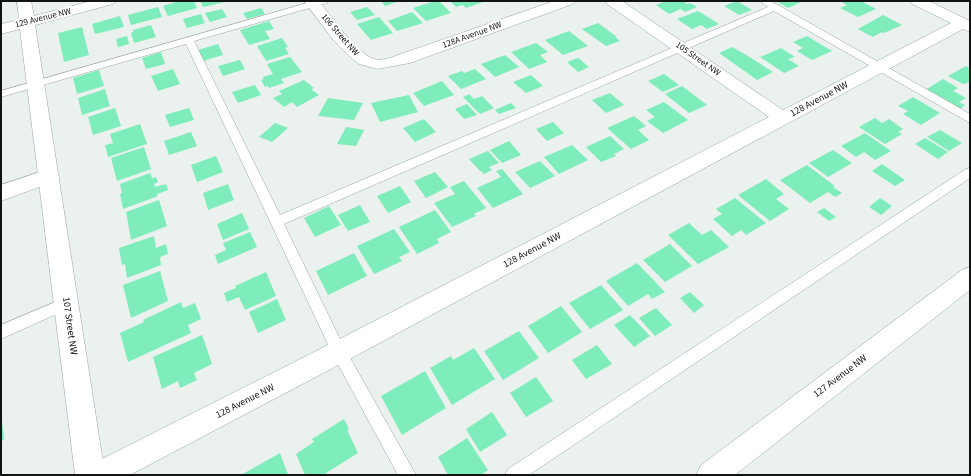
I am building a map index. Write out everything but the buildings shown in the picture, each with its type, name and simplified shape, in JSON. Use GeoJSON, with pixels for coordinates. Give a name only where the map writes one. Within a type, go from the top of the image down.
{"type":"FeatureCollection","features":[{"type":"Feature","properties":{"kind":"street","name":"129 Avenue NW"},"geometry":{"type":"LineString","coordinates":[[1,29],[26,11],[108,1]]}},
{"type":"Feature","properties":{"kind":"street","name":"128A Avenue NW"},"geometry":{"type":"LineString","coordinates":[[374,64],[384,64],[404,60],[568,1]]}},
{"type":"Feature","properties":{"kind":"street","name":"105 Street NW"},"geometry":{"type":"LineString","coordinates":[[612,1],[783,118]]}},
{"type":"Feature","properties":{"kind":"street"},"geometry":{"type":"LineString","coordinates":[[917,1],[966,25]]}},
{"type":"Feature","properties":{"kind":"street","name":"106 Street NW"},"geometry":{"type":"LineString","coordinates":[[316,2],[354,54],[361,59],[374,64]]}},
{"type":"Feature","properties":{"kind":"street","name":"107 Street NW"},"geometry":{"type":"LineString","coordinates":[[26,11],[90,475]]}},
{"type":"Feature","properties":{"kind":"street","name":"128 Avenue NW"},"geometry":{"type":"LineString","coordinates":[[100,475],[339,352],[880,66],[966,25]]}},
{"type":"Feature","properties":{"kind":"street"},"geometry":{"type":"LineString","coordinates":[[1,193],[49,176]]}},
{"type":"Feature","properties":{"kind":"street","name":"127 Avenue NW"},"geometry":{"type":"LineString","coordinates":[[711,475],[970,277]]}},
{"type":"Feature","properties":{"kind":"lane"},"geometry":{"type":"LineString","coordinates":[[764,1],[880,66],[970,119]]}},
{"type":"Feature","properties":{"kind":"lane"},"geometry":{"type":"LineString","coordinates":[[1,94],[316,2]]}},
{"type":"Feature","properties":{"kind":"lane"},"geometry":{"type":"LineString","coordinates":[[277,222],[775,7]]}},
{"type":"Feature","properties":{"kind":"lane"},"geometry":{"type":"LineString","coordinates":[[189,40],[339,352],[407,475]]}},
{"type":"Feature","properties":{"kind":"lane"},"geometry":{"type":"LineString","coordinates":[[514,475],[970,172]]}},
{"type":"Feature","properties":{"kind":"lane"},"geometry":{"type":"LineString","coordinates":[[1,332],[67,303]]}}]}
